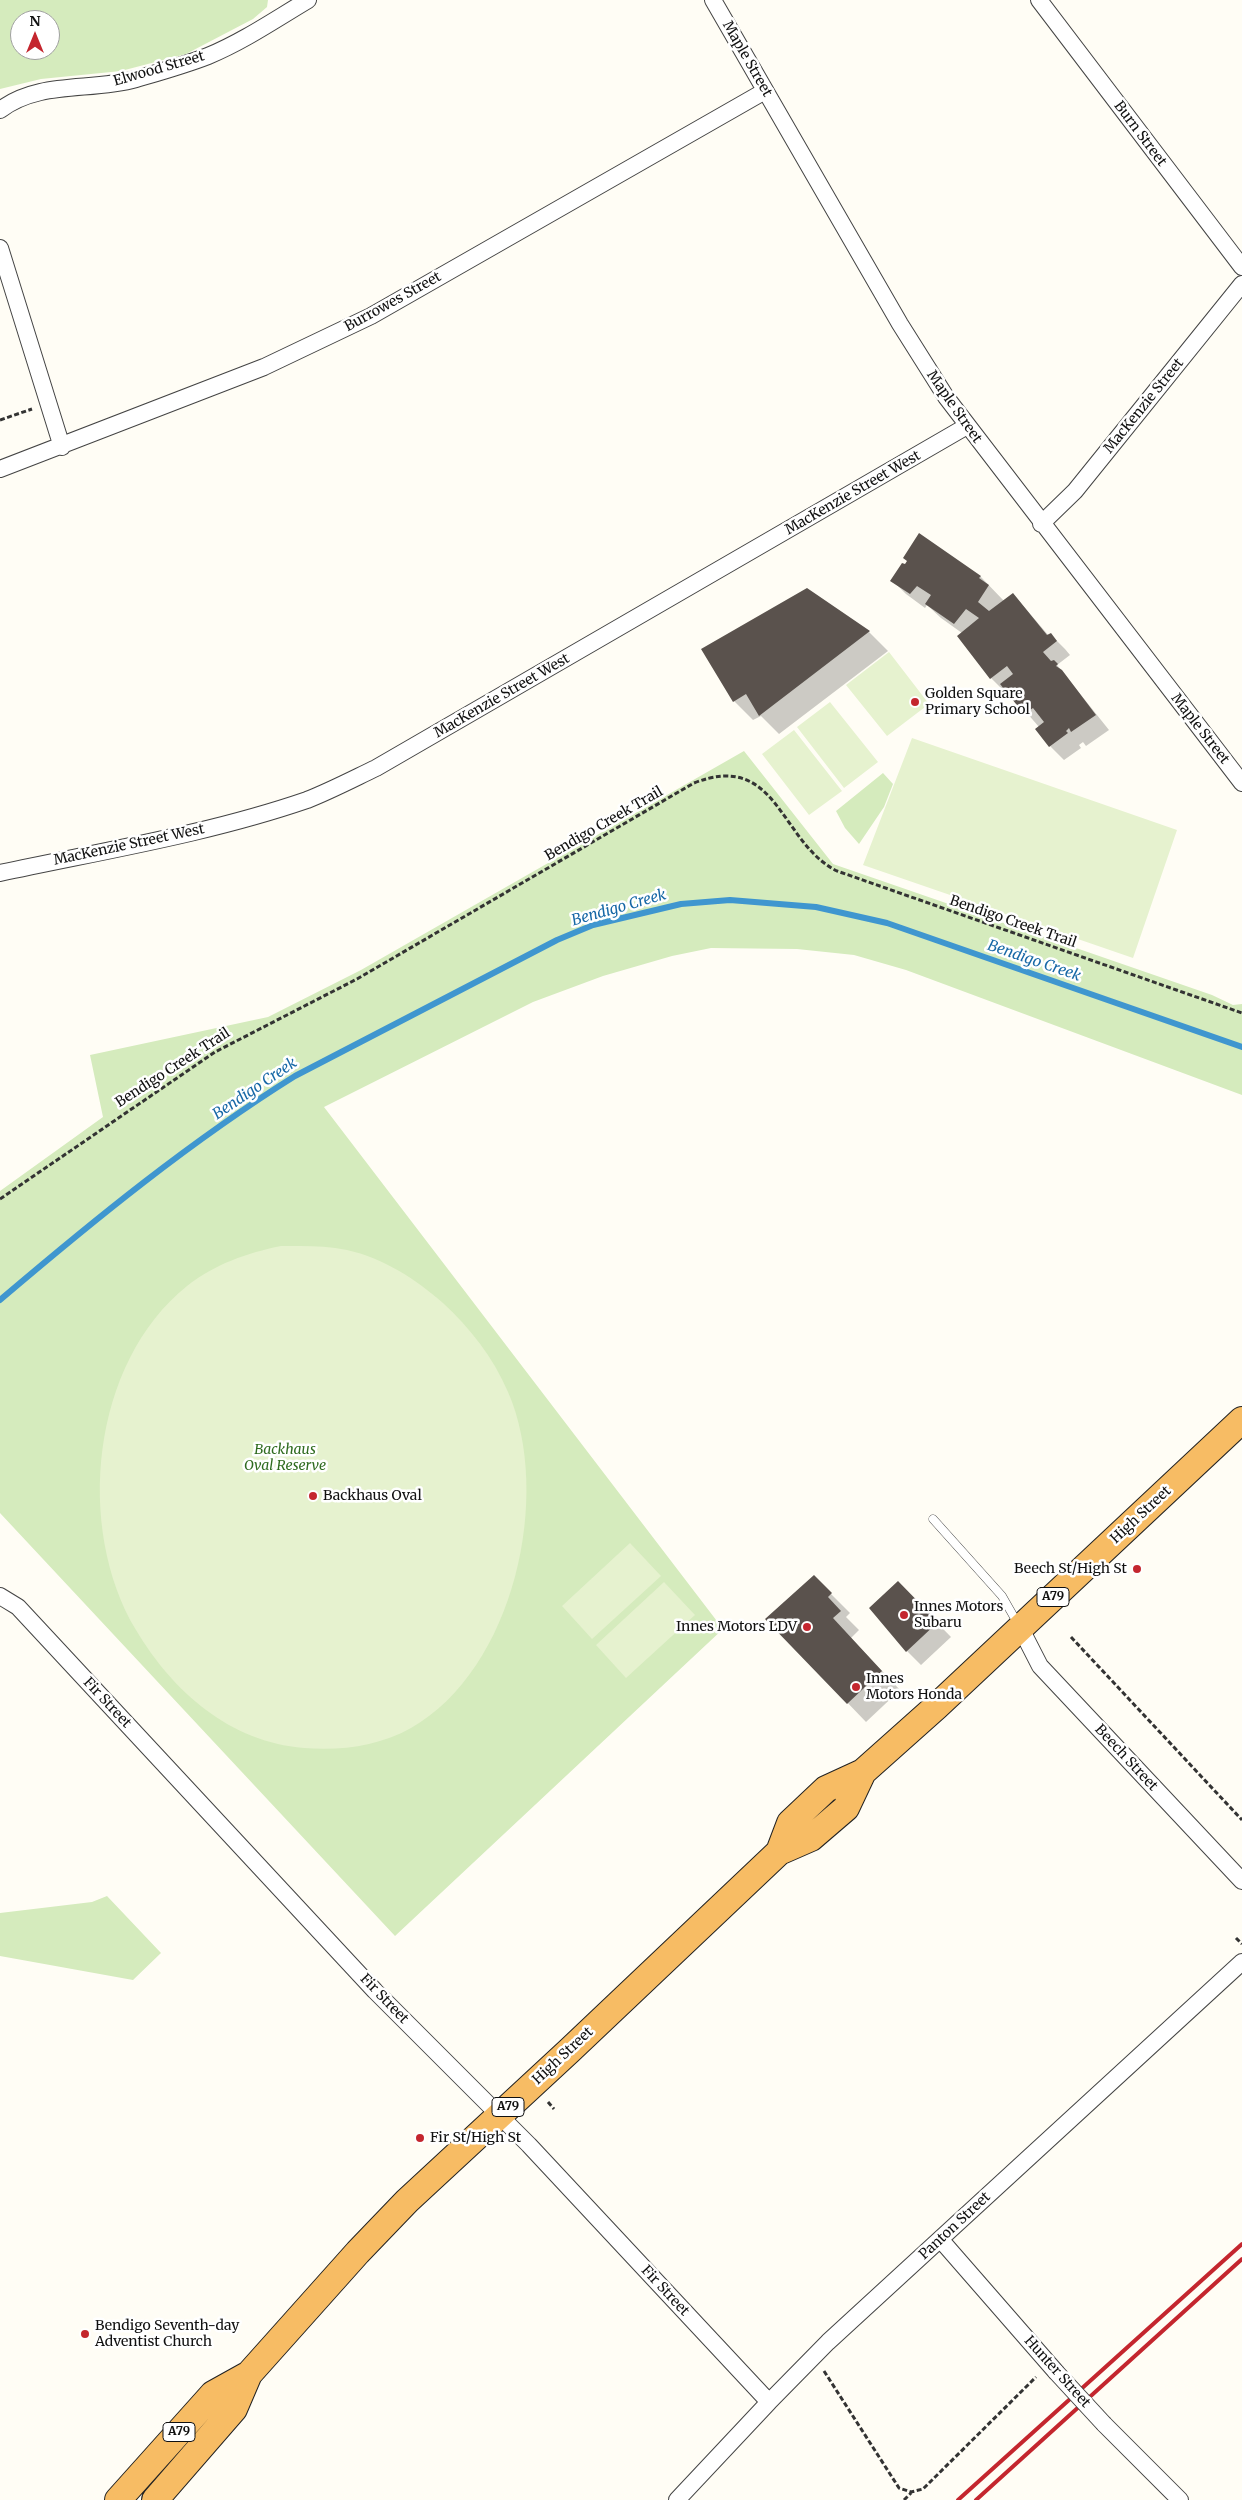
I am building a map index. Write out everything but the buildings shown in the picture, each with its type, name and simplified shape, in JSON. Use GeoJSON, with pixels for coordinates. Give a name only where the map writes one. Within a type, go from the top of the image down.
{"type":"FeatureCollection","features":[{"type":"Feature","properties":{"kind":"highway","name":"High Street"},"geometry":{"type":"LineString","coordinates":[[118,2500],[213,2394],[249,2374],[386,2223],[779,1852],[790,1823],[826,1789],[862,1772],[1242,1420]]}},
{"type":"Feature","properties":{"kind":"highway","name":"High Street"},"geometry":{"type":"LineString","coordinates":[[155,2500],[234,2409],[249,2374]]}},
{"type":"Feature","properties":{"kind":"street","name":"Elwood Street"},"geometry":{"type":"LineString","coordinates":[[0,110],[14,99],[35,91],[133,80],[208,56],[247,37],[290,5],[308,0]]}},
{"type":"Feature","properties":{"kind":"street","name":"Maple Street"},"geometry":{"type":"LineString","coordinates":[[713,0],[905,332],[966,426],[1242,783]]}},
{"type":"Feature","properties":{"kind":"street","name":"Burn Street"},"geometry":{"type":"LineString","coordinates":[[1039,0],[1242,267]]}},
{"type":"Feature","properties":{"kind":"street","name":"Burrowes Street"},"geometry":{"type":"LineString","coordinates":[[0,470],[264,367],[371,316],[765,91]]}},
{"type":"Feature","properties":{"kind":"street"},"geometry":{"type":"LineString","coordinates":[[0,248],[62,447]]}},
{"type":"Feature","properties":{"kind":"street","name":"MacKenzie Street"},"geometry":{"type":"LineString","coordinates":[[1041,524],[1075,491],[1242,284]]}},
{"type":"Feature","properties":{"kind":"street","name":"MacKenzie Street West"},"geometry":{"type":"LineString","coordinates":[[0,873],[236,821],[309,799],[342,785],[393,759],[966,426]]}},
{"type":"Feature","properties":{"kind":"street","name":"Fir Street"},"geometry":{"type":"LineString","coordinates":[[0,1596],[18,1607],[376,1991],[499,2115],[768,2402]]}},
{"type":"Feature","properties":{"kind":"street","name":"Beech Street"},"geometry":{"type":"LineString","coordinates":[[1020,1627],[1040,1666],[1242,1881]]}},
{"type":"Feature","properties":{"kind":"street","name":"Panton Street"},"geometry":{"type":"LineString","coordinates":[[677,2500],[768,2402],[814,2356],[1242,1962]]}},
{"type":"Feature","properties":{"kind":"street","name":"Hunter Street"},"geometry":{"type":"LineString","coordinates":[[940,2239],[1104,2424],[1180,2500]]}},
{"type":"Feature","properties":{"kind":"lane"},"geometry":{"type":"LineString","coordinates":[[933,1519],[1002,1596],[1020,1627]]}},
{"type":"Feature","properties":{"kind":"path"},"geometry":{"type":"LineString","coordinates":[[0,420],[38,406]]}},
{"type":"Feature","properties":{"kind":"path","name":"Bendigo Creek Trail"},"geometry":{"type":"LineString","coordinates":[[0,1199],[215,1052],[357,979],[694,784],[714,777],[737,776],[763,790],[817,856],[837,871],[1242,1014]]}},
{"type":"Feature","properties":{"kind":"path"},"geometry":{"type":"LineString","coordinates":[[1071,1637],[1242,1820]]}},
{"type":"Feature","properties":{"kind":"path"},"geometry":{"type":"LineString","coordinates":[[1236,1938],[1242,1945]]}},
{"type":"Feature","properties":{"kind":"path"},"geometry":{"type":"LineString","coordinates":[[814,2356],[900,2488],[911,2492],[923,2489],[1053,2368]]}},
{"type":"Feature","properties":{"kind":"path"},"geometry":{"type":"LineString","coordinates":[[904,2500],[911,2492]]}},
{"type":"Feature","properties":{"kind":"green space"},"geometry":{"type":"Polygon","coordinates":[[[0,0],[268,0],[267,7],[253,19],[186,54],[121,71],[41,79],[0,89],[0,0]]]}},
{"type":"Feature","properties":{"kind":"green space"},"geometry":{"type":"Polygon","coordinates":[[[889,652],[929,704],[887,736],[846,685],[889,652]]]}},
{"type":"Feature","properties":{"kind":"green space"},"geometry":{"type":"Polygon","coordinates":[[[830,702],[878,762],[844,788],[797,727],[830,702]]]}},
{"type":"Feature","properties":{"kind":"green space"},"geometry":{"type":"Polygon","coordinates":[[[794,730],[842,791],[809,815],[762,754],[794,730]]]}},
{"type":"Feature","properties":{"kind":"green space"},"geometry":{"type":"Polygon","coordinates":[[[912,738],[1177,830],[1133,958],[863,865],[912,738]]]}},
{"type":"Feature","properties":{"kind":"green space","name":"Backhaus Oval Reserve"},"geometry":{"type":"Polygon","coordinates":[[[744,751],[833,864],[1212,995],[1233,1005],[1242,1004],[1242,1095],[906,970],[854,955],[797,949],[711,948],[672,956],[603,976],[533,1002],[324,1107],[723,1629],[395,1936],[0,1513],[0,1191],[103,1117],[90,1055],[268,1017],[361,970],[744,751]]]}},
{"type":"Feature","properties":{"kind":"green space"},"geometry":{"type":"Polygon","coordinates":[[[883,773],[893,784],[884,807],[859,844],[845,828],[836,811],[883,773]]]}},
{"type":"Feature","properties":{"kind":"green space","name":"Backhaus Oval"},"geometry":{"type":"Polygon","coordinates":[[[281,1246],[330,1247],[373,1258],[398,1270],[433,1294],[462,1323],[488,1355],[508,1392],[521,1434],[526,1480],[524,1528],[515,1577],[499,1623],[476,1666],[447,1701],[411,1728],[373,1743],[346,1748],[318,1749],[277,1744],[252,1736],[206,1710],[167,1674],[136,1630],[117,1589],[105,1544],[100,1497],[103,1449],[113,1402],[130,1358],[155,1319],[187,1286],[209,1271],[232,1260],[281,1246]]]}},
{"type":"Feature","properties":{"kind":"green space"},"geometry":{"type":"Polygon","coordinates":[[[630,1543],[661,1576],[592,1639],[562,1606],[630,1543]]]}},
{"type":"Feature","properties":{"kind":"green space"},"geometry":{"type":"Polygon","coordinates":[[[664,1582],[695,1615],[626,1678],[596,1645],[664,1582]]]}},
{"type":"Feature","properties":{"kind":"green space"},"geometry":{"type":"Polygon","coordinates":[[[107,1896],[161,1953],[133,1980],[0,1956],[0,1913],[92,1902],[107,1896]]]}},
{"type":"Feature","properties":{"kind":"waterway","name":"Bendigo Creek"},"geometry":{"type":"LineString","coordinates":[[0,1300],[144,1182],[218,1127],[295,1076],[557,940],[593,925],[681,904],[730,900],[816,907],[887,923],[1242,1047]]}},
{"type":"Feature","properties":{"kind":"railway"},"geometry":{"type":"LineString","coordinates":[[958,2500],[1242,2244]]}},
{"type":"Feature","properties":{"kind":"railway"},"geometry":{"type":"LineString","coordinates":[[976,2500],[1242,2259]]}},
{"type":"Feature","properties":{"kind":"place","name":"Golden Square Primary School"},"geometry":{"type":"Point","coordinates":[915,702]}},
{"type":"Feature","properties":{"kind":"place","name":"Backhaus Oval"},"geometry":{"type":"Point","coordinates":[313,1496]}},
{"type":"Feature","properties":{"kind":"place","name":"Beech St/High St"},"geometry":{"type":"Point","coordinates":[1137,1569]}},
{"type":"Feature","properties":{"kind":"place","name":"Innes Motors Subaru"},"geometry":{"type":"Point","coordinates":[904,1615]}},
{"type":"Feature","properties":{"kind":"place","name":"Innes Motors LDV"},"geometry":{"type":"Point","coordinates":[807,1627]}},
{"type":"Feature","properties":{"kind":"place","name":"Innes Motors Honda"},"geometry":{"type":"Point","coordinates":[856,1687]}},
{"type":"Feature","properties":{"kind":"place","name":"Fir St/High St"},"geometry":{"type":"Point","coordinates":[420,2138]}},
{"type":"Feature","properties":{"kind":"place","name":"Bendigo Seventh-day Adventist Church"},"geometry":{"type":"Point","coordinates":[85,2334]}}]}
